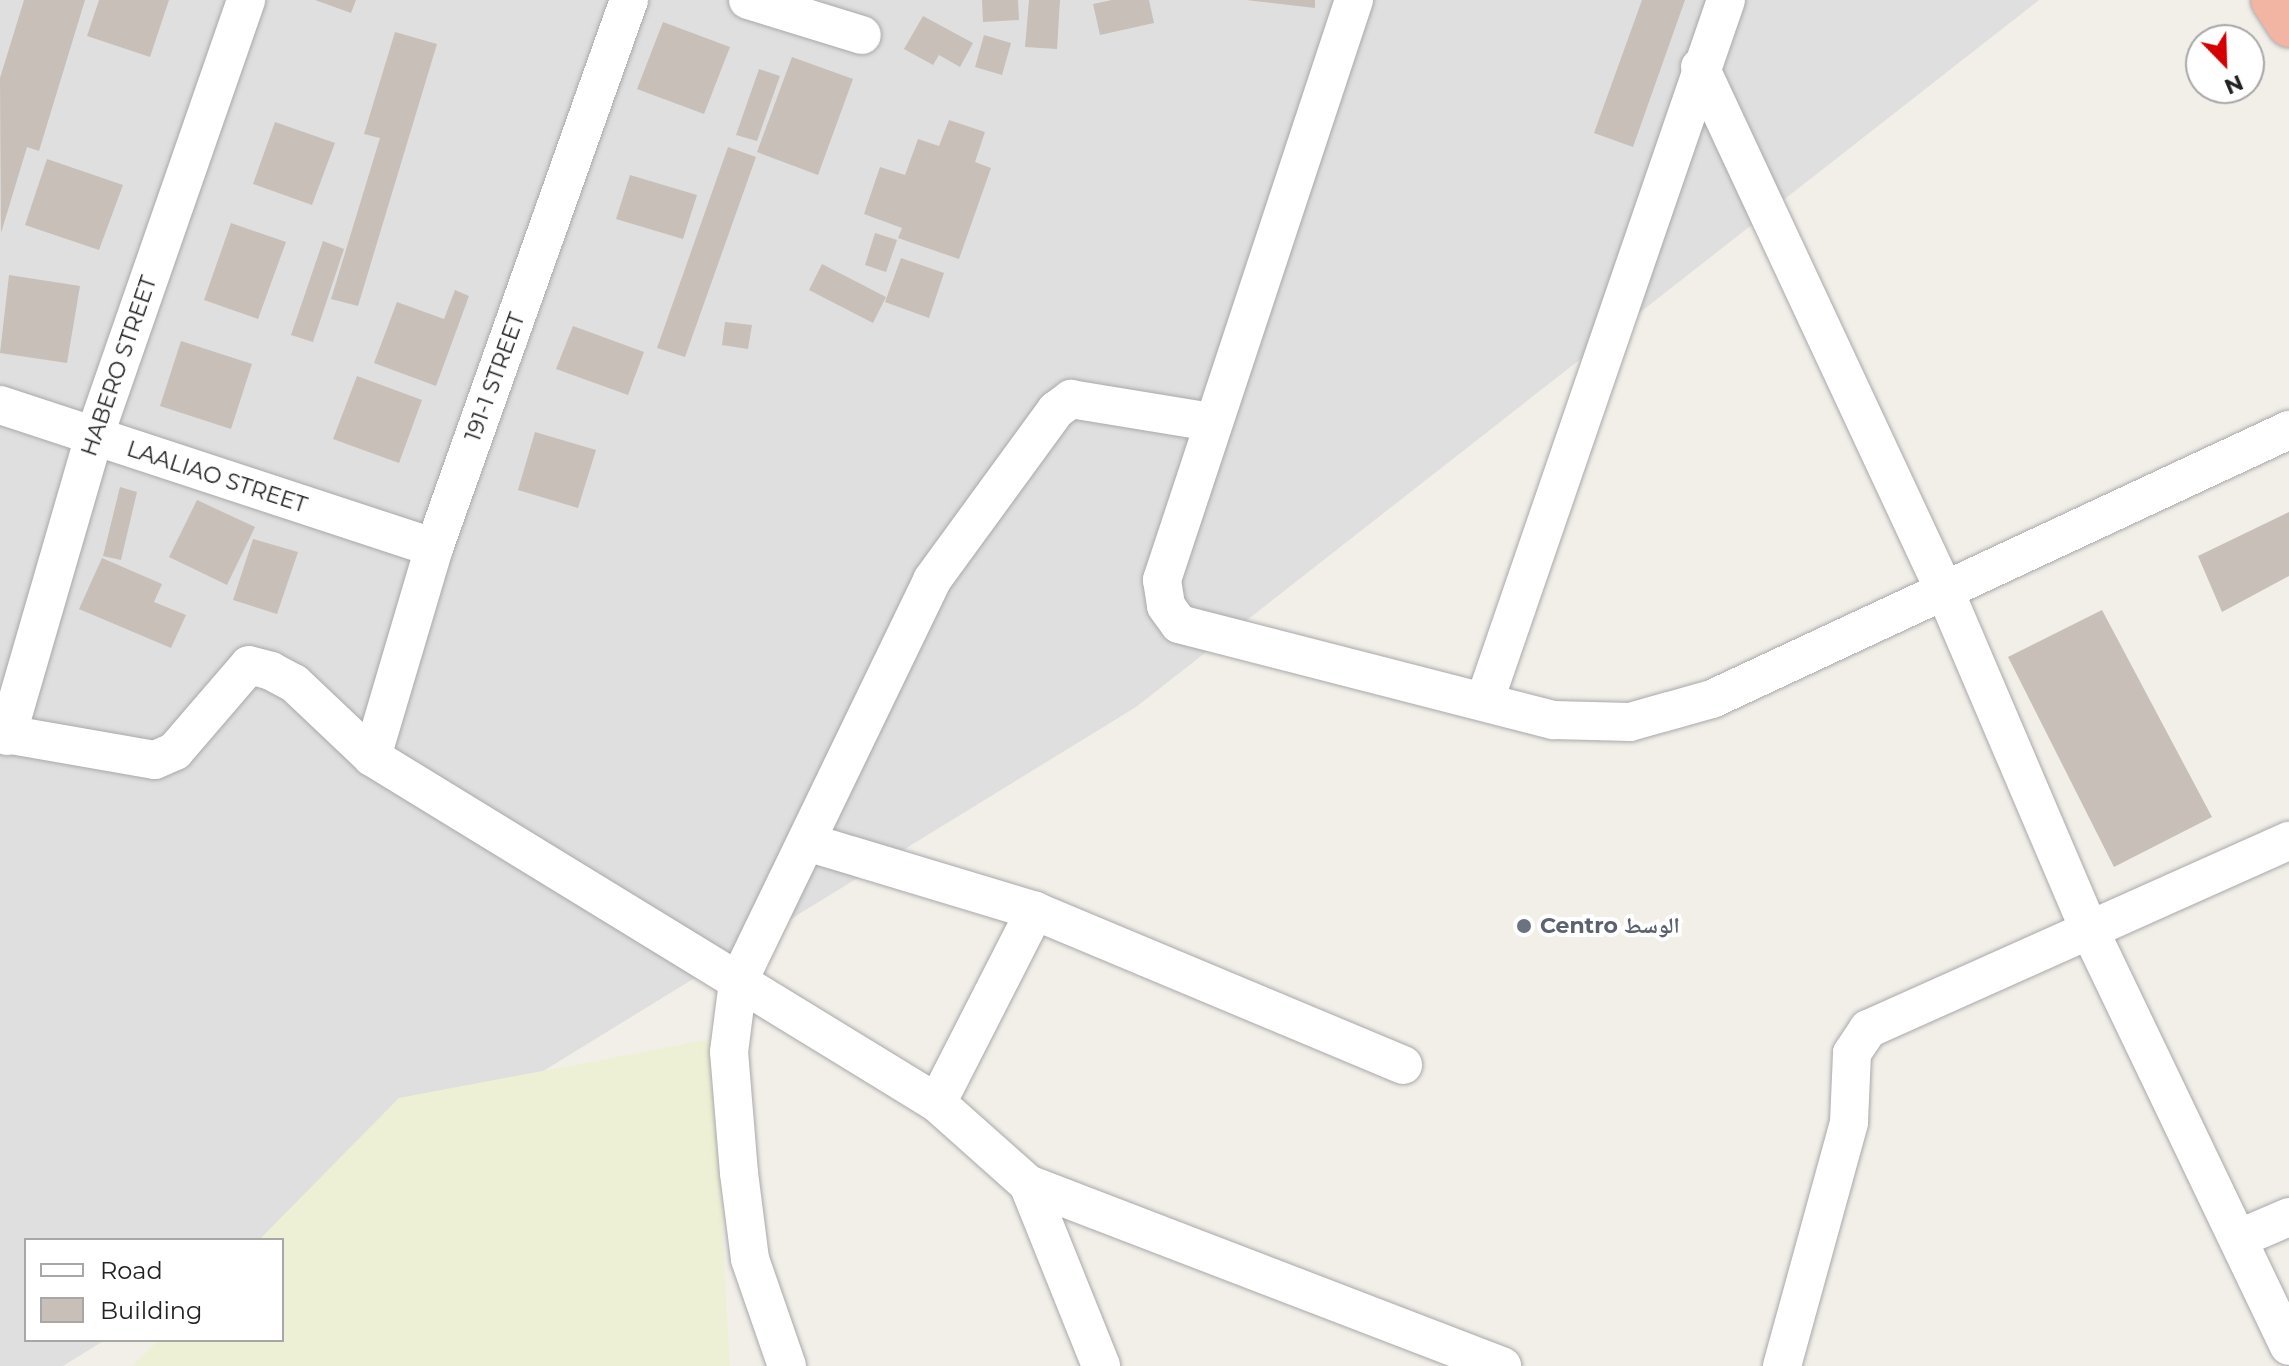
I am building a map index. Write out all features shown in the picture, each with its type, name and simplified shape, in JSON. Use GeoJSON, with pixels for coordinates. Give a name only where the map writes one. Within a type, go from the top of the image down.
{"type":"FeatureCollection","features":[{"type":"Feature","properties":{"kind":"highway"},"geometry":{"type":"LineString","coordinates":[[2273,0],[2289,25]]}},
{"type":"Feature","properties":{"kind":"street","name":"HABERO STREET"},"geometry":{"type":"LineString","coordinates":[[3,735],[94,437],[246,0]]}},
{"type":"Feature","properties":{"kind":"street","name":"191-1 STREET"},"geometry":{"type":"LineString","coordinates":[[372,757],[434,548],[629,0]]}},
{"type":"Feature","properties":{"kind":"street"},"geometry":{"type":"LineString","coordinates":[[748,0],[862,35]]}},
{"type":"Feature","properties":{"kind":"street"},"geometry":{"type":"LineString","coordinates":[[1354,0],[1162,580],[1166,606],[1179,624],[1554,720],[1630,722],[1712,699],[1946,594],[2289,430]]}},
{"type":"Feature","properties":{"kind":"street"},"geometry":{"type":"LineString","coordinates":[[1485,700],[1700,67],[1726,0]]}},
{"type":"Feature","properties":{"kind":"street"},"geometry":{"type":"LineString","coordinates":[[1700,67],[1946,594],[2090,931],[2240,1238],[2289,1346]]}},
{"type":"Feature","properties":{"kind":"street"},"geometry":{"type":"LineString","coordinates":[[787,1366],[750,1259],[739,1173],[729,1052],[738,982],[932,580],[1056,410],[1071,399],[1212,422]]}},
{"type":"Feature","properties":{"kind":"street","name":"LAALIAO STREET"},"geometry":{"type":"LineString","coordinates":[[0,405],[434,548]]}},
{"type":"Feature","properties":{"kind":"street"},"geometry":{"type":"LineString","coordinates":[[3,735],[155,760],[175,751],[249,665],[294,683],[372,757],[937,1103],[1028,1184],[1502,1366]]}},
{"type":"Feature","properties":{"kind":"street"},"geometry":{"type":"LineString","coordinates":[[1782,1366],[1849,1122],[1852,1053],[1868,1029],[2289,841]]}},
{"type":"Feature","properties":{"kind":"street"},"geometry":{"type":"LineString","coordinates":[[807,842],[1035,911],[1403,1065]]}},
{"type":"Feature","properties":{"kind":"street"},"geometry":{"type":"LineString","coordinates":[[937,1103],[1035,911]]}},
{"type":"Feature","properties":{"kind":"street"},"geometry":{"type":"LineString","coordinates":[[1028,1184],[1101,1366]]}},
{"type":"Feature","properties":{"kind":"street"},"geometry":{"type":"LineString","coordinates":[[2240,1238],[2289,1217]]}},
{"type":"Feature","properties":{"kind":"shaded area"},"geometry":{"type":"Polygon","coordinates":[[[0,0],[2039,0],[1136,707],[271,1238],[24,1238],[24,1342],[102,1342],[63,1366],[0,1366],[0,0]]]}},
{"type":"Feature","properties":{"kind":"green space"},"geometry":{"type":"Polygon","coordinates":[[[712,1039],[730,1366],[132,1366],[157,1342],[284,1342],[284,1238],[261,1238],[399,1098],[712,1039]]]}},
{"type":"Feature","properties":{"kind":"building"},"geometry":{"type":"Polygon","coordinates":[[[24,0],[85,0],[39,151],[27,147],[1,233],[0,78],[24,0]]]}},
{"type":"Feature","properties":{"kind":"building"},"geometry":{"type":"Polygon","coordinates":[[[99,0],[169,0],[150,57],[87,36],[99,0]]]}},
{"type":"Feature","properties":{"kind":"building"},"geometry":{"type":"Polygon","coordinates":[[[315,0],[356,0],[351,13],[315,0]]]}},
{"type":"Feature","properties":{"kind":"building"},"geometry":{"type":"Polygon","coordinates":[[[982,0],[1018,0],[1019,20],[983,22],[982,0]]]}},
{"type":"Feature","properties":{"kind":"building"},"geometry":{"type":"Polygon","coordinates":[[[1029,0],[1060,0],[1057,49],[1025,47],[1029,0]]]}},
{"type":"Feature","properties":{"kind":"building"},"geometry":{"type":"Polygon","coordinates":[[[1112,0],[1149,0],[1154,23],[1100,35],[1093,4],[1112,0]]]}},
{"type":"Feature","properties":{"kind":"building"},"geometry":{"type":"Polygon","coordinates":[[[1246,0],[1315,0],[1315,8],[1246,0]]]}},
{"type":"Feature","properties":{"kind":"building"},"geometry":{"type":"Polygon","coordinates":[[[1642,0],[1685,0],[1633,147],[1594,133],[1642,0]]]}},
{"type":"Feature","properties":{"kind":"building"},"geometry":{"type":"Polygon","coordinates":[[[923,16],[973,43],[960,67],[939,55],[933,65],[904,49],[923,16]]]}},
{"type":"Feature","properties":{"kind":"building"},"geometry":{"type":"Polygon","coordinates":[[[663,22],[730,47],[704,114],[637,89],[663,22]]]}},
{"type":"Feature","properties":{"kind":"building"},"geometry":{"type":"Polygon","coordinates":[[[395,32],[437,44],[358,306],[331,299],[380,138],[364,134],[395,32]]]}},
{"type":"Feature","properties":{"kind":"building"},"geometry":{"type":"Polygon","coordinates":[[[984,35],[1011,43],[1002,75],[975,67],[984,35]]]}},
{"type":"Feature","properties":{"kind":"building"},"geometry":{"type":"Polygon","coordinates":[[[792,57],[853,79],[818,175],[757,152],[792,57]]]}},
{"type":"Feature","properties":{"kind":"building"},"geometry":{"type":"Polygon","coordinates":[[[759,69],[780,76],[757,141],[736,135],[759,69]]]}},
{"type":"Feature","properties":{"kind":"building"},"geometry":{"type":"Polygon","coordinates":[[[949,120],[985,132],[975,162],[991,168],[959,259],[898,238],[902,228],[864,214],[880,167],[905,175],[918,139],[939,146],[949,120]]]}},
{"type":"Feature","properties":{"kind":"building"},"geometry":{"type":"Polygon","coordinates":[[[275,122],[335,143],[312,205],[253,184],[275,122]]]}},
{"type":"Feature","properties":{"kind":"building"},"geometry":{"type":"Polygon","coordinates":[[[728,147],[756,157],[685,357],[657,348],[728,147]]]}},
{"type":"Feature","properties":{"kind":"building"},"geometry":{"type":"Polygon","coordinates":[[[47,159],[123,185],[99,250],[25,225],[47,159]]]}},
{"type":"Feature","properties":{"kind":"building"},"geometry":{"type":"Polygon","coordinates":[[[630,175],[697,195],[683,239],[616,219],[630,175]]]}},
{"type":"Feature","properties":{"kind":"building"},"geometry":{"type":"Polygon","coordinates":[[[231,223],[286,242],[258,319],[204,300],[231,223]]]}},
{"type":"Feature","properties":{"kind":"building"},"geometry":{"type":"Polygon","coordinates":[[[875,233],[897,240],[886,272],[865,265],[875,233]]]}},
{"type":"Feature","properties":{"kind":"building"},"geometry":{"type":"Polygon","coordinates":[[[323,241],[344,249],[313,342],[291,335],[323,241]]]}},
{"type":"Feature","properties":{"kind":"building"},"geometry":{"type":"Polygon","coordinates":[[[901,258],[944,273],[929,318],[885,302],[901,258]]]}},
{"type":"Feature","properties":{"kind":"building"},"geometry":{"type":"Polygon","coordinates":[[[822,264],[886,297],[873,323],[809,290],[822,264]]]}},
{"type":"Feature","properties":{"kind":"building"},"geometry":{"type":"Polygon","coordinates":[[[9,275],[80,286],[67,363],[0,353],[9,275]]]}},
{"type":"Feature","properties":{"kind":"building"},"geometry":{"type":"Polygon","coordinates":[[[455,290],[469,296],[436,386],[374,363],[397,302],[444,319],[455,290]]]}},
{"type":"Feature","properties":{"kind":"building"},"geometry":{"type":"Polygon","coordinates":[[[725,322],[752,325],[748,349],[722,345],[725,322]]]}},
{"type":"Feature","properties":{"kind":"building"},"geometry":{"type":"Polygon","coordinates":[[[573,326],[644,352],[628,395],[556,369],[573,326]]]}},
{"type":"Feature","properties":{"kind":"building"},"geometry":{"type":"Polygon","coordinates":[[[181,341],[252,364],[231,429],[160,406],[181,341]]]}},
{"type":"Feature","properties":{"kind":"building"},"geometry":{"type":"Polygon","coordinates":[[[357,376],[422,400],[399,463],[333,439],[357,376]]]}},
{"type":"Feature","properties":{"kind":"building"},"geometry":{"type":"Polygon","coordinates":[[[535,432],[596,450],[578,508],[518,490],[535,432]]]}},
{"type":"Feature","properties":{"kind":"building"},"geometry":{"type":"Polygon","coordinates":[[[120,487],[137,492],[121,560],[103,556],[120,487]]]}},
{"type":"Feature","properties":{"kind":"building"},"geometry":{"type":"Polygon","coordinates":[[[197,500],[255,527],[227,585],[169,557],[197,500]]]}},
{"type":"Feature","properties":{"kind":"building"},"geometry":{"type":"Polygon","coordinates":[[[2289,512],[2289,576],[2222,612],[2198,556],[2289,512]]]}},
{"type":"Feature","properties":{"kind":"building"},"geometry":{"type":"Polygon","coordinates":[[[253,539],[298,552],[277,614],[233,600],[253,539]]]}},
{"type":"Feature","properties":{"kind":"building"},"geometry":{"type":"Polygon","coordinates":[[[102,558],[162,584],[154,602],[186,615],[171,648],[79,609],[102,558]]]}},
{"type":"Feature","properties":{"kind":"building"},"geometry":{"type":"Polygon","coordinates":[[[2102,610],[2212,817],[2114,867],[2008,657],[2102,610]]]}},
{"type":"Feature","properties":{"kind":"place","name":"Centro الوسط"},"geometry":{"type":"Point","coordinates":[1524,926]}}]}
